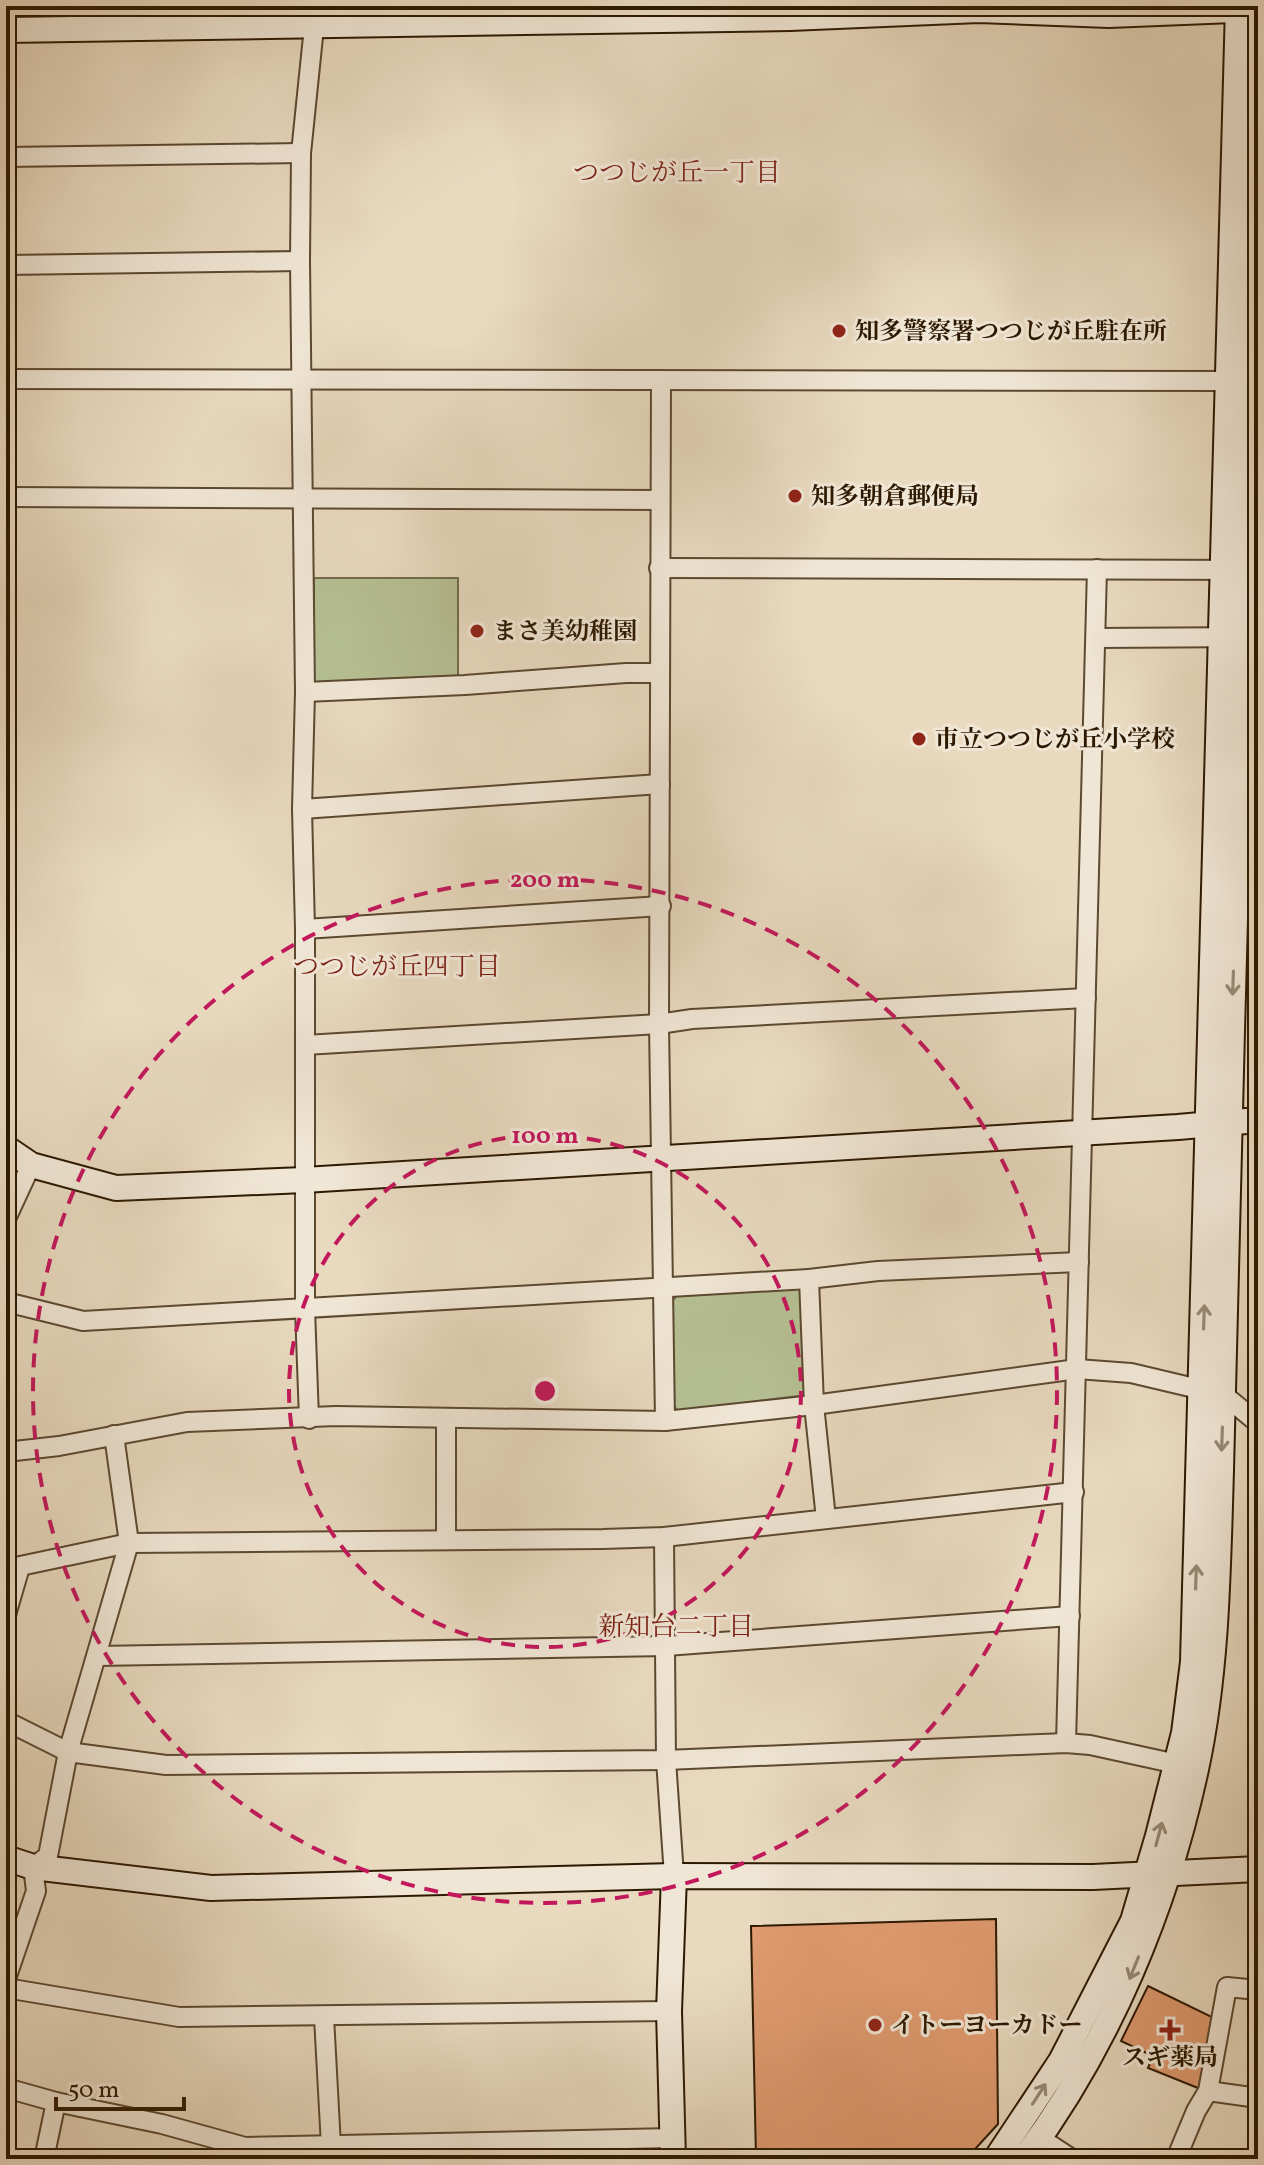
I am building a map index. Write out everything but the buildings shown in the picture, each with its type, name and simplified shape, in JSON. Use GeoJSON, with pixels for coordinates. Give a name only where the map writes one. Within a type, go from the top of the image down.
{"type":"FeatureCollection","features":[{"type":"Feature","properties":{"kind":"street"},"geometry":{"type":"LineString","coordinates":[[6,30],[314,27],[771,12],[1245,8],[1239,381],[1241,637],[1219,1122],[1213,1394],[1212,1662],[1136,1965],[1040,2138],[1024,2159]]}},
{"type":"Feature","properties":{"kind":"street"},"geometry":{"type":"LineString","coordinates":[[309,1419],[305,1309],[302,809],[305,692],[300,261],[301,153],[314,27]]}},
{"type":"Feature","properties":{"kind":"street"},"geometry":{"type":"LineString","coordinates":[[1239,381],[1258,65]]}},
{"type":"Feature","properties":{"kind":"street"},"geometry":{"type":"LineString","coordinates":[[6,157],[301,153]]}},
{"type":"Feature","properties":{"kind":"street"},"geometry":{"type":"LineString","coordinates":[[6,265],[300,261]]}},
{"type":"Feature","properties":{"kind":"street"},"geometry":{"type":"LineString","coordinates":[[6,379],[1239,381]]}},
{"type":"Feature","properties":{"kind":"street"},"geometry":{"type":"LineString","coordinates":[[661,380],[659,1024],[665,1421]]}},
{"type":"Feature","properties":{"kind":"street"},"geometry":{"type":"LineString","coordinates":[[6,497],[660,500]]}},
{"type":"Feature","properties":{"kind":"street"},"geometry":{"type":"LineString","coordinates":[[659,568],[1242,570]]}},
{"type":"Feature","properties":{"kind":"street"},"geometry":{"type":"LineString","coordinates":[[1066,1743],[1097,569]]}},
{"type":"Feature","properties":{"kind":"street"},"geometry":{"type":"LineString","coordinates":[[1096,638],[1241,637]]}},
{"type":"Feature","properties":{"kind":"street"},"geometry":{"type":"LineString","coordinates":[[305,692],[660,673]]}},
{"type":"Feature","properties":{"kind":"street"},"geometry":{"type":"LineString","coordinates":[[302,809],[660,784]]}},
{"type":"Feature","properties":{"kind":"street"},"geometry":{"type":"LineString","coordinates":[[305,929],[661,906]]}},
{"type":"Feature","properties":{"kind":"street"},"geometry":{"type":"LineString","coordinates":[[305,1045],[659,1024],[692,1019],[1086,998]]}},
{"type":"Feature","properties":{"kind":"street"},"geometry":{"type":"LineString","coordinates":[[6,1148],[31,1165],[116,1188],[304,1180],[1258,1120]]}},
{"type":"Feature","properties":{"kind":"street"},"geometry":{"type":"LineString","coordinates":[[6,1219],[31,1165]]}},
{"type":"Feature","properties":{"kind":"street"},"geometry":{"type":"LineString","coordinates":[[6,1302],[83,1321],[809,1279],[878,1271],[1079,1262]]}},
{"type":"Feature","properties":{"kind":"street"},"geometry":{"type":"LineString","coordinates":[[809,1279],[814,1405],[826,1519]]}},
{"type":"Feature","properties":{"kind":"street"},"geometry":{"type":"LineString","coordinates":[[6,1452],[59,1446],[187,1422],[336,1416],[665,1421],[814,1405],[1077,1369],[1131,1373],[1213,1394],[1258,1423]]}},
{"type":"Feature","properties":{"kind":"street"},"geometry":{"type":"LineString","coordinates":[[446,1418],[446,1540]]}},
{"type":"Feature","properties":{"kind":"street"},"geometry":{"type":"LineString","coordinates":[[33,1867],[48,1856],[68,1752],[129,1543],[114,1435]]}},
{"type":"Feature","properties":{"kind":"street"},"geometry":{"type":"LineString","coordinates":[[6,1615],[13,1568],[129,1543],[664,1537],[1074,1492]]}},
{"type":"Feature","properties":{"kind":"street"},"geometry":{"type":"LineString","coordinates":[[6,2088],[162,2124],[244,2153],[331,2146],[538,2139],[673,2148],[669,2011],[674,1876],[666,1760],[664,1537]]}},
{"type":"Feature","properties":{"kind":"street"},"geometry":{"type":"LineString","coordinates":[[97,1656],[666,1646],[1070,1616]]}},
{"type":"Feature","properties":{"kind":"street"},"geometry":{"type":"LineString","coordinates":[[6,1721],[68,1752],[166,1765],[666,1760],[1066,1743],[1090,1745],[1186,1766]]}},
{"type":"Feature","properties":{"kind":"street"},"geometry":{"type":"LineString","coordinates":[[6,1858],[33,1867],[211,1888],[674,1876],[1093,1877],[1258,1869]]}},
{"type":"Feature","properties":{"kind":"street"},"geometry":{"type":"LineString","coordinates":[[6,1979],[36,1891],[33,1867]]}},
{"type":"Feature","properties":{"kind":"street"},"geometry":{"type":"LineString","coordinates":[[996,2159],[1061,2061],[1158,1872]]}},
{"type":"Feature","properties":{"kind":"street"},"geometry":{"type":"LineString","coordinates":[[1176,2159],[1208,2091],[1227,1987],[1258,1990]]}},
{"type":"Feature","properties":{"kind":"street"},"geometry":{"type":"LineString","coordinates":[[6,1988],[179,2017],[669,2011]]}},
{"type":"Feature","properties":{"kind":"street"},"geometry":{"type":"LineString","coordinates":[[324,2017],[331,2146]]}},
{"type":"Feature","properties":{"kind":"street"},"geometry":{"type":"LineString","coordinates":[[1208,2091],[1258,2098]]}},
{"type":"Feature","properties":{"kind":"street"},"geometry":{"type":"LineString","coordinates":[[44,2159],[56,2102]]}},
{"type":"Feature","properties":{"kind":"street"},"geometry":{"type":"LineString","coordinates":[[1040,2138],[1072,2159]]}},
{"type":"Feature","properties":{"kind":"street"},"geometry":{"type":"LineString","coordinates":[[537,2159],[538,2139]]}},
{"type":"Feature","properties":{"kind":"green space"},"geometry":{"type":"Polygon","coordinates":[[[314,578],[458,578],[458,681],[314,685],[314,578]]]}},
{"type":"Feature","properties":{"kind":"green space"},"geometry":{"type":"Polygon","coordinates":[[[801,1288],[807,1395],[678,1411],[672,1404],[673,1300],[679,1294],[801,1288]]]}},
{"type":"Feature","properties":{"kind":"green space"},"geometry":{"type":"Polygon","coordinates":[[[548,2149],[654,2150],[655,2159],[548,2159],[548,2149]]]}},
{"type":"Feature","properties":{"kind":"place","name":"知多警察署つつじが丘駐在所"},"geometry":{"type":"Point","coordinates":[839,331]}},
{"type":"Feature","properties":{"kind":"place","name":"知多朝倉郵便局"},"geometry":{"type":"Point","coordinates":[795,496]}},
{"type":"Feature","properties":{"kind":"place","name":"まさ美幼稚園"},"geometry":{"type":"Point","coordinates":[477,631]}},
{"type":"Feature","properties":{"kind":"place","name":"市立つつじが丘小学校"},"geometry":{"type":"Point","coordinates":[919,739]}},
{"type":"Feature","properties":{"kind":"place","name":"イトーヨーカドー"},"geometry":{"type":"Point","coordinates":[875,2025]}},
{"type":"Feature","properties":{"kind":"place","name":"スギ薬局"},"geometry":{"type":"Point","coordinates":[1170,2030]}},
{"type":"Feature","properties":{"kind":"district","name":"つつじが丘一丁目"},"geometry":{"type":"Point","coordinates":[677,172]}},
{"type":"Feature","properties":{"kind":"district","name":"つつじが丘四丁目"},"geometry":{"type":"Point","coordinates":[397,966]}},
{"type":"Feature","properties":{"kind":"district","name":"新知台二丁目"},"geometry":{"type":"Point","coordinates":[676,1626]}}]}
